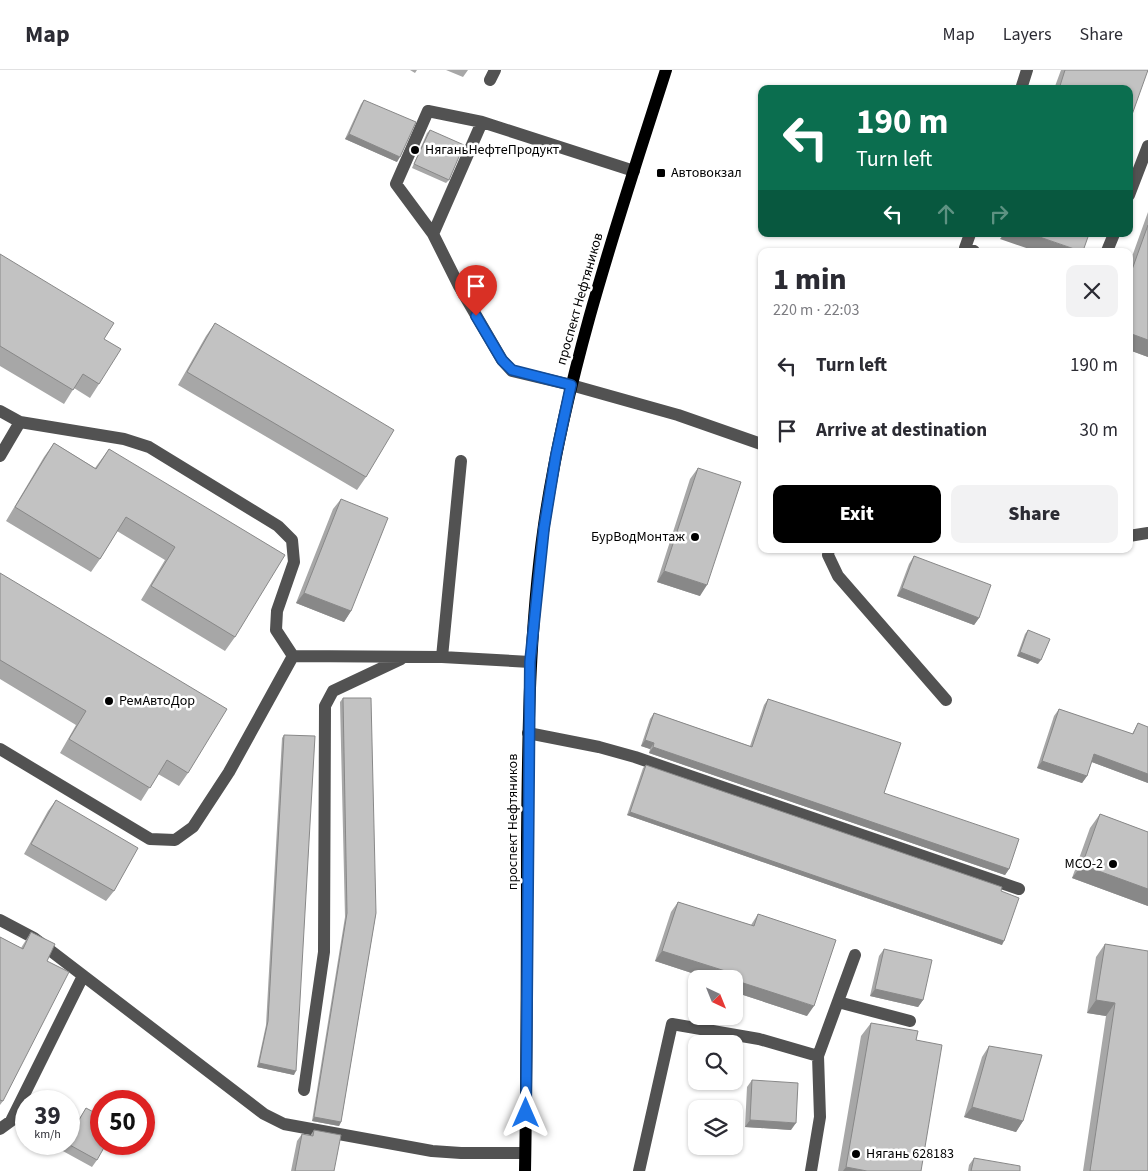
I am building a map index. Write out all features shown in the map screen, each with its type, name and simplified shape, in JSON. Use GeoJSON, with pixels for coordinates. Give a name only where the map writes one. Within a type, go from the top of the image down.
{"type":"FeatureCollection","features":[{"type":"Feature","properties":{"kind":"main road","name":"проспект Нефтяников"},"geometry":{"type":"LineString","coordinates":[[525,1171],[530,662],[544,528],[556,455],[571,385],[597,288],[666,70]]}},
{"type":"Feature","properties":{"kind":"lane"},"geometry":{"type":"LineString","coordinates":[[1022,85],[1027,70]]}},
{"type":"Feature","properties":{"kind":"lane"},"geometry":{"type":"LineString","coordinates":[[634,171],[482,122],[428,110],[396,184],[432,234],[459,286],[502,360],[512,370],[678,415],[758,443]]}},
{"type":"Feature","properties":{"kind":"lane"},"geometry":{"type":"LineString","coordinates":[[432,234],[482,122]]}},
{"type":"Feature","properties":{"kind":"lane"},"geometry":{"type":"LineString","coordinates":[[1133,185],[1148,146]]}},
{"type":"Feature","properties":{"kind":"lane"},"geometry":{"type":"LineString","coordinates":[[0,411],[20,422],[124,439],[149,447],[278,526],[292,540],[294,562],[276,610],[276,630],[293,656]]}},
{"type":"Feature","properties":{"kind":"lane"},"geometry":{"type":"LineString","coordinates":[[0,456],[20,422]]}},
{"type":"Feature","properties":{"kind":"lane"},"geometry":{"type":"LineString","coordinates":[[442,657],[461,461]]}},
{"type":"Feature","properties":{"kind":"lane"},"geometry":{"type":"LineString","coordinates":[[1133,535],[1148,533]]}},
{"type":"Feature","properties":{"kind":"lane"},"geometry":{"type":"LineString","coordinates":[[828,553],[838,576],[946,700]]}},
{"type":"Feature","properties":{"kind":"lane"},"geometry":{"type":"LineString","coordinates":[[293,656],[442,657],[530,662]]}},
{"type":"Feature","properties":{"kind":"lane"},"geometry":{"type":"LineString","coordinates":[[0,749],[150,839],[176,840],[193,827],[229,772],[293,656]]}},
{"type":"Feature","properties":{"kind":"lane"},"geometry":{"type":"LineString","coordinates":[[304,1090],[324,952],[325,706],[333,691],[405,657]]}},
{"type":"Feature","properties":{"kind":"lane"},"geometry":{"type":"LineString","coordinates":[[528,733],[599,747],[635,757],[1019,889]]}},
{"type":"Feature","properties":{"kind":"lane"},"geometry":{"type":"LineString","coordinates":[[0,920],[34,938],[264,1114],[284,1124],[432,1151],[525,1153]]}},
{"type":"Feature","properties":{"kind":"lane"},"geometry":{"type":"LineString","coordinates":[[812,1171],[820,1117],[818,1056],[855,955]]}},
{"type":"Feature","properties":{"kind":"lane"},"geometry":{"type":"LineString","coordinates":[[0,1129],[11,1121],[83,976]]}},
{"type":"Feature","properties":{"kind":"lane"},"geometry":{"type":"LineString","coordinates":[[838,1002],[910,1021]]}},
{"type":"Feature","properties":{"kind":"lane"},"geometry":{"type":"LineString","coordinates":[[639,1171],[672,1024],[759,1039],[818,1056]]}},
{"type":"Feature","properties":{"kind":"building"},"geometry":{"type":"Polygon","coordinates":[[[1065,70],[1148,70],[1133,112],[1133,85],[1060,85],[1065,70]]]}},
{"type":"Feature","properties":{"kind":"building"},"geometry":{"type":"Polygon","coordinates":[[[364,100],[416,122],[400,157],[349,134],[364,100]]]}},
{"type":"Feature","properties":{"kind":"building"},"geometry":{"type":"Polygon","coordinates":[[[430,130],[464,145],[449,180],[414,164],[430,130]]]}},
{"type":"Feature","properties":{"kind":"building"},"geometry":{"type":"Polygon","coordinates":[[[1148,225],[1148,340],[1133,334],[1133,267],[1148,225]]]}},
{"type":"Feature","properties":{"kind":"building"},"geometry":{"type":"Polygon","coordinates":[[[1040,237],[1088,237],[1084,248],[1071,248],[1040,237]]]}},
{"type":"Feature","properties":{"kind":"building"},"geometry":{"type":"Polygon","coordinates":[[[0,254],[114,323],[104,339],[121,349],[99,384],[83,374],[73,390],[0,346],[0,254]]]}},
{"type":"Feature","properties":{"kind":"building"},"geometry":{"type":"Polygon","coordinates":[[[215,323],[394,430],[366,477],[187,372],[215,323]]]}},
{"type":"Feature","properties":{"kind":"building"},"geometry":{"type":"Polygon","coordinates":[[[54,443],[96,469],[109,449],[285,555],[235,637],[151,586],[175,547],[126,517],[100,559],[15,507],[54,443]]]}},
{"type":"Feature","properties":{"kind":"building","name":"БурВодМонтаж"},"geometry":{"type":"Polygon","coordinates":[[[698,468],[741,482],[707,585],[664,571],[698,468]]]}},
{"type":"Feature","properties":{"kind":"building"},"geometry":{"type":"Polygon","coordinates":[[[341,499],[388,518],[351,611],[304,593],[341,499]]]}},
{"type":"Feature","properties":{"kind":"building"},"geometry":{"type":"Polygon","coordinates":[[[914,556],[991,585],[979,618],[902,588],[914,556]]]}},
{"type":"Feature","properties":{"kind":"building","name":"РемАвтоДор"},"geometry":{"type":"Polygon","coordinates":[[[0,573],[227,709],[188,773],[167,760],[150,788],[69,739],[86,711],[0,660],[0,573]]]}},
{"type":"Feature","properties":{"kind":"building"},"geometry":{"type":"Polygon","coordinates":[[[1028,630],[1050,639],[1041,660],[1020,652],[1028,630]]]}},
{"type":"Feature","properties":{"kind":"building"},"geometry":{"type":"Polygon","coordinates":[[[343,698],[371,698],[376,913],[341,1122],[314,1117],[347,913],[343,698]]]}},
{"type":"Feature","properties":{"kind":"building"},"geometry":{"type":"Polygon","coordinates":[[[768,699],[901,743],[884,793],[1019,839],[1009,869],[653,747],[654,743],[645,740],[654,713],[752,747],[768,699]]]}},
{"type":"Feature","properties":{"kind":"building"},"geometry":{"type":"Polygon","coordinates":[[[1059,709],[1133,734],[1138,723],[1148,727],[1148,774],[1094,754],[1087,776],[1042,761],[1059,709]]]}},
{"type":"Feature","properties":{"kind":"building"},"geometry":{"type":"Polygon","coordinates":[[[284,735],[315,736],[296,1071],[259,1063],[268,1021],[284,735]]]}},
{"type":"Feature","properties":{"kind":"building"},"geometry":{"type":"Polygon","coordinates":[[[646,765],[1002,887],[1001,891],[1019,898],[1004,941],[630,812],[646,765]]]}},
{"type":"Feature","properties":{"kind":"building"},"geometry":{"type":"Polygon","coordinates":[[[56,800],[138,848],[114,891],[31,844],[56,800]]]}},
{"type":"Feature","properties":{"kind":"building","name":"МСО-2"},"geometry":{"type":"Polygon","coordinates":[[[1100,814],[1148,832],[1148,889],[1082,865],[1100,814]]]}},
{"type":"Feature","properties":{"kind":"building"},"geometry":{"type":"Polygon","coordinates":[[[678,902],[754,926],[758,914],[836,940],[814,1006],[743,983],[743,970],[722,970],[662,951],[678,902]]]}},
{"type":"Feature","properties":{"kind":"building"},"geometry":{"type":"Polygon","coordinates":[[[31,932],[55,944],[47,961],[69,972],[3,1101],[0,1100],[0,937],[23,949],[31,932]]]}},
{"type":"Feature","properties":{"kind":"building"},"geometry":{"type":"Polygon","coordinates":[[[1105,944],[1148,951],[1148,1171],[1090,1171],[1115,1003],[1096,1000],[1105,944]]]}},
{"type":"Feature","properties":{"kind":"building"},"geometry":{"type":"Polygon","coordinates":[[[884,949],[932,960],[923,1000],[875,989],[884,949]]]}},
{"type":"Feature","properties":{"kind":"building"},"geometry":{"type":"Polygon","coordinates":[[[871,1023],[918,1031],[916,1040],[942,1045],[921,1171],[867,1171],[846,1167],[871,1023]]]}},
{"type":"Feature","properties":{"kind":"building"},"geometry":{"type":"Polygon","coordinates":[[[989,1046],[1042,1055],[1023,1121],[972,1107],[989,1046]]]}},
{"type":"Feature","properties":{"kind":"building"},"geometry":{"type":"Polygon","coordinates":[[[752,1080],[798,1083],[796,1123],[750,1120],[752,1080]]]}},
{"type":"Feature","properties":{"kind":"building"},"geometry":{"type":"Polygon","coordinates":[[[86,1108],[90,1110],[90,1155],[100,1155],[97,1160],[80,1151],[80,1118],[86,1108]]]}},
{"type":"Feature","properties":{"kind":"building"},"geometry":{"type":"Polygon","coordinates":[[[314,1130],[341,1135],[334,1171],[295,1171],[302,1134],[313,1136],[314,1130]]]}},
{"type":"Feature","properties":{"kind":"building"},"geometry":{"type":"Polygon","coordinates":[[[974,1158],[1020,1166],[1020,1171],[971,1171],[974,1158]]]}},
{"type":"Feature","properties":{"kind":"place","name":"НяганьНефтеПродукт"},"geometry":{"type":"Point","coordinates":[415,150]}},
{"type":"Feature","properties":{"kind":"place","name":"Автовокзал"},"geometry":{"type":"Point","coordinates":[661,173]}},
{"type":"Feature","properties":{"kind":"place","name":"БурВодМонтаж"},"geometry":{"type":"Point","coordinates":[695,537]}},
{"type":"Feature","properties":{"kind":"place","name":"РемАвтоДор"},"geometry":{"type":"Point","coordinates":[109,701]}},
{"type":"Feature","properties":{"kind":"place","name":"МСО-2"},"geometry":{"type":"Point","coordinates":[1113,864]}},
{"type":"Feature","properties":{"kind":"place","name":"Нягань 628183"},"geometry":{"type":"Point","coordinates":[856,1154]}},
{"type":"Feature","properties":{"kind":"route"},"geometry":{"type":"LineString","coordinates":[[476,316],[502,360],[512,370],[571,385],[556,455],[544,528],[530,662],[526,1113]]}}]}
